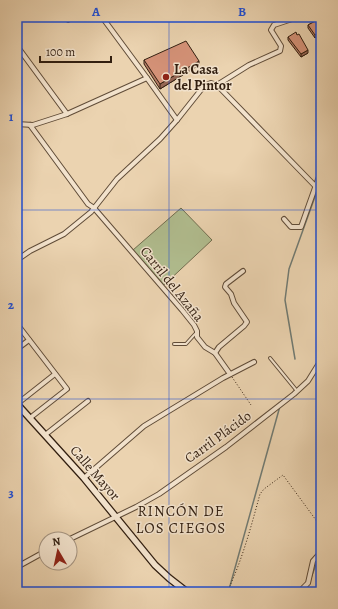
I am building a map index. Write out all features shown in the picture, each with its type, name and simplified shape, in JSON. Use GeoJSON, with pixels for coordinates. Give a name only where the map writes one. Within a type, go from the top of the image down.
{"type":"FeatureCollection","features":[{"type":"Feature","properties":{"kind":"main road","name":"Calle Mayor"},"geometry":{"type":"LineString","coordinates":[[17,404],[84,478],[156,565],[168,578],[187,592]]}},
{"type":"Feature","properties":{"kind":"street"},"geometry":{"type":"LineString","coordinates":[[102,17],[148,78],[177,120]]}},
{"type":"Feature","properties":{"kind":"street"},"geometry":{"type":"LineString","coordinates":[[217,85],[248,65],[280,51],[281,46],[271,30],[274,25],[298,17]]}},
{"type":"Feature","properties":{"kind":"street"},"geometry":{"type":"LineString","coordinates":[[17,46],[67,114]]}},
{"type":"Feature","properties":{"kind":"street"},"geometry":{"type":"LineString","coordinates":[[17,124],[30,125],[67,114],[148,78]]}},
{"type":"Feature","properties":{"kind":"street"},"geometry":{"type":"LineString","coordinates":[[17,260],[30,251],[64,234],[91,212],[117,179],[160,139],[204,86],[211,83],[217,85],[321,192]]}},
{"type":"Feature","properties":{"kind":"street","name":"Carril del Azaña"},"geometry":{"type":"LineString","coordinates":[[30,125],[88,204],[94,208],[182,310],[194,325],[197,332],[197,337],[205,347],[216,353],[230,374]]}},
{"type":"Feature","properties":{"kind":"street"},"geometry":{"type":"LineString","coordinates":[[284,219],[291,227],[301,227],[321,171]]}},
{"type":"Feature","properties":{"kind":"street"},"geometry":{"type":"LineString","coordinates":[[216,353],[219,347],[247,322],[234,303],[231,294],[225,287],[226,284],[243,271]]}},
{"type":"Feature","properties":{"kind":"street"},"geometry":{"type":"LineString","coordinates":[[17,324],[67,389],[30,418]]}},
{"type":"Feature","properties":{"kind":"street"},"geometry":{"type":"LineString","coordinates":[[17,349],[29,340]]}},
{"type":"Feature","properties":{"kind":"street","name":"Carril Plácido"},"geometry":{"type":"LineString","coordinates":[[78,535],[136,507],[159,494],[226,447],[308,381],[321,360]]}},
{"type":"Feature","properties":{"kind":"street"},"geometry":{"type":"LineString","coordinates":[[84,478],[144,426],[230,374],[254,362]]}},
{"type":"Feature","properties":{"kind":"street"},"geometry":{"type":"LineString","coordinates":[[17,404],[55,374]]}},
{"type":"Feature","properties":{"kind":"street"},"geometry":{"type":"LineString","coordinates":[[45,435],[88,401]]}},
{"type":"Feature","properties":{"kind":"street"},"geometry":{"type":"LineString","coordinates":[[299,592],[308,583],[313,561],[321,552]]}},
{"type":"Feature","properties":{"kind":"street"},"geometry":{"type":"LineString","coordinates":[[17,567],[38,555]]}},
{"type":"Feature","properties":{"kind":"lane"},"geometry":{"type":"LineString","coordinates":[[63,17],[68,21],[75,17]]}},
{"type":"Feature","properties":{"kind":"lane"},"geometry":{"type":"LineString","coordinates":[[174,344],[186,344],[197,332]]}},
{"type":"Feature","properties":{"kind":"lane"},"geometry":{"type":"LineString","coordinates":[[270,358],[297,391]]}},
{"type":"Feature","properties":{"kind":"path"},"geometry":{"type":"LineString","coordinates":[[230,374],[251,405]]}},
{"type":"Feature","properties":{"kind":"path"},"geometry":{"type":"LineString","coordinates":[[227,592],[249,535],[260,494],[264,489],[283,475],[321,527]]}},
{"type":"Feature","properties":{"kind":"green space"},"geometry":{"type":"Polygon","coordinates":[[[181,208],[212,240],[164,285],[133,250],[181,208]]]}},
{"type":"Feature","properties":{"kind":"building"},"geometry":{"type":"Polygon","coordinates":[[[321,18],[321,31],[315,35],[308,25],[321,18]]]}},
{"type":"Feature","properties":{"kind":"building"},"geometry":{"type":"Polygon","coordinates":[[[296,32],[297,35],[299,34],[308,50],[301,54],[288,37],[296,32]]]}},
{"type":"Feature","properties":{"kind":"building","name":"La Casa del Pintor"},"geometry":{"type":"Polygon","coordinates":[[[186,41],[199,61],[160,84],[144,60],[186,41]]]}},
{"type":"Feature","properties":{"kind":"waterway"},"geometry":{"type":"LineString","coordinates":[[295,359],[285,300],[289,269],[317,191]]}},
{"type":"Feature","properties":{"kind":"waterway"},"geometry":{"type":"LineString","coordinates":[[230,586],[280,406]]}},
{"type":"Feature","properties":{"kind":"waterway"},"geometry":{"type":"LineString","coordinates":[[311,578],[318,559]]}},
{"type":"Feature","properties":{"kind":"waterway"},"geometry":{"type":"LineString","coordinates":[[304,592],[309,583]]}},
{"type":"Feature","properties":{"kind":"place","name":"La Casa del Pintor"},"geometry":{"type":"Point","coordinates":[166,77]}},
{"type":"Feature","properties":{"kind":"district","name":"RINCÓN DE LOS CIEGOS"},"geometry":{"type":"Point","coordinates":[181,520]}}]}
